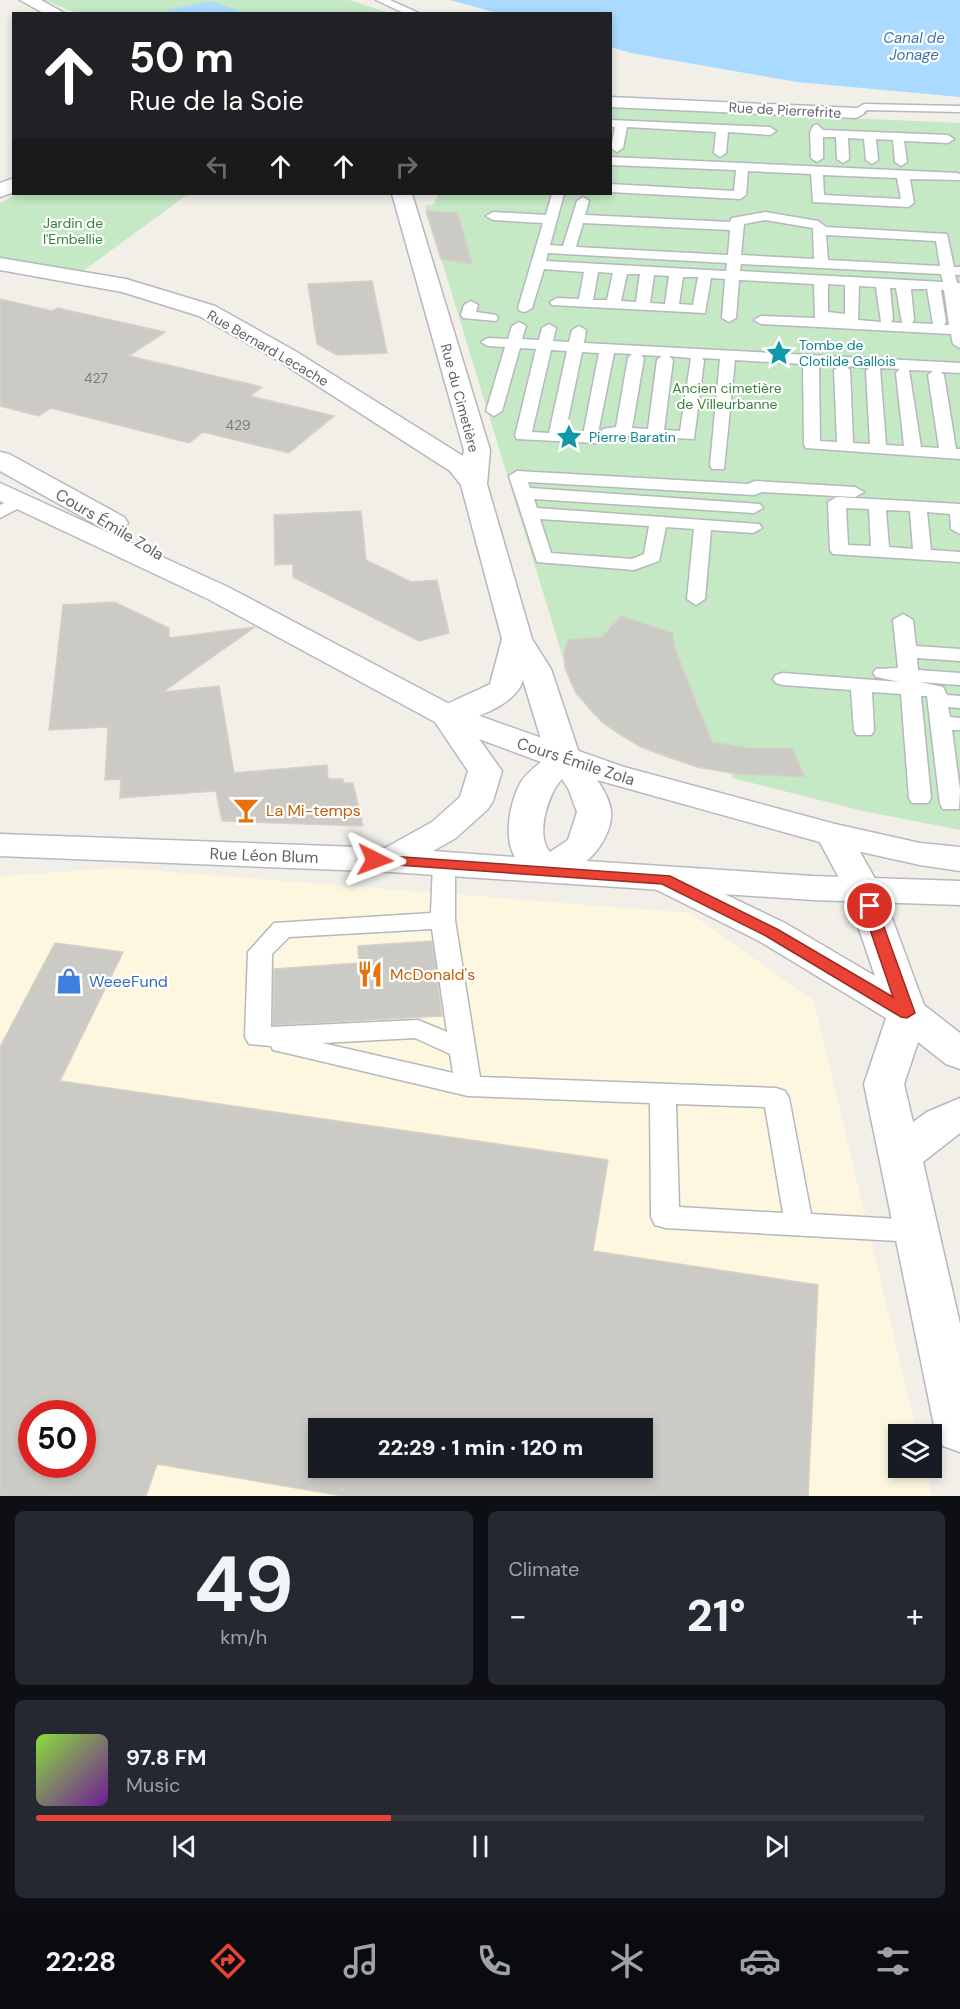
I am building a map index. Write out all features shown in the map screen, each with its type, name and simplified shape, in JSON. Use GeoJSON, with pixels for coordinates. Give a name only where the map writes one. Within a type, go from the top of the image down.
{"type":"FeatureCollection","features":[{"type":"Feature","properties":{"kind":"street"},"geometry":{"type":"LineString","coordinates":[[28,0],[55,12]]}},
{"type":"Feature","properties":{"kind":"street","name":"Rue de Pierrefrite"},"geometry":{"type":"LineString","coordinates":[[612,102],[856,113]]}},
{"type":"Feature","properties":{"kind":"street","name":"Rue du Cimetière"},"geometry":{"type":"LineString","coordinates":[[402,195],[477,450],[474,484],[517,639],[535,669],[564,759]]}},
{"type":"Feature","properties":{"kind":"street","name":"Rue Bernard Lecache"},"geometry":{"type":"LineString","coordinates":[[0,264],[126,286],[207,311],[287,356],[459,465],[474,484]]}},
{"type":"Feature","properties":{"kind":"street","name":"Cours Émile Zola"},"geometry":{"type":"LineString","coordinates":[[0,460],[113,522],[218,593]]}},
{"type":"Feature","properties":{"kind":"street","name":"Cours Émile Zola"},"geometry":{"type":"LineString","coordinates":[[6,502],[218,593],[446,715],[564,759],[834,836],[920,855],[960,859]]}},
{"type":"Feature","properties":{"kind":"street","name":"Rue du Cimetière"},"geometry":{"type":"LineString","coordinates":[[446,715],[469,708],[505,689],[517,639]]}},
{"type":"Feature","properties":{"kind":"street"},"geometry":{"type":"LineString","coordinates":[[391,860],[444,830],[476,801],[485,771],[446,715]]}},
{"type":"Feature","properties":{"kind":"street"},"geometry":{"type":"LineString","coordinates":[[564,759],[586,789],[594,812],[584,846],[547,871],[529,851],[526,822],[536,785],[564,759]]}},
{"type":"Feature","properties":{"kind":"street"},"geometry":{"type":"LineString","coordinates":[[834,836],[864,891],[907,1013],[884,1084],[960,1430]]}},
{"type":"Feature","properties":{"kind":"street","name":"Rue Léon Blum"},"geometry":{"type":"LineString","coordinates":[[0,845],[391,860],[864,891],[960,892]]}},
{"type":"Feature","properties":{"kind":"street"},"geometry":{"type":"LineString","coordinates":[[664,879],[772,932],[907,1013],[960,1054]]}},
{"type":"Feature","properties":{"kind":"street"},"geometry":{"type":"LineString","coordinates":[[899,1157],[942,1123],[960,1114]]}},
{"type":"Feature","properties":{"kind":"lane"},"geometry":{"type":"LineString","coordinates":[[381,0],[411,12]]}},
{"type":"Feature","properties":{"kind":"lane"},"geometry":{"type":"LineString","coordinates":[[856,113],[864,107],[960,109]]}},
{"type":"Feature","properties":{"kind":"lane","name":"Rue de Pierrefrite"},"geometry":{"type":"LineString","coordinates":[[856,113],[960,119]]}},
{"type":"Feature","properties":{"kind":"lane"},"geometry":{"type":"LineString","coordinates":[[613,155],[616,123],[770,131]]}},
{"type":"Feature","properties":{"kind":"lane"},"geometry":{"type":"LineString","coordinates":[[715,174],[722,128]]}},
{"type":"Feature","properties":{"kind":"lane"},"geometry":{"type":"LineString","coordinates":[[898,136],[908,203],[875,182],[846,181],[818,199],[816,130],[842,134],[898,136],[948,139]]}},
{"type":"Feature","properties":{"kind":"lane"},"geometry":{"type":"LineString","coordinates":[[842,134],[846,181]]}},
{"type":"Feature","properties":{"kind":"lane"},"geometry":{"type":"LineString","coordinates":[[870,135],[875,182]]}},
{"type":"Feature","properties":{"kind":"lane"},"geometry":{"type":"LineString","coordinates":[[613,155],[641,162],[663,177],[688,178],[742,167],[817,164],[846,181],[875,182],[902,168],[955,171]]}},
{"type":"Feature","properties":{"kind":"lane"},"geometry":{"type":"LineString","coordinates":[[613,155],[715,174],[740,195],[742,167]]}},
{"type":"Feature","properties":{"kind":"lane"},"geometry":{"type":"LineString","coordinates":[[636,190],[641,162]]}},
{"type":"Feature","properties":{"kind":"lane"},"geometry":{"type":"LineString","coordinates":[[612,188],[636,190],[663,177],[688,178],[817,164]]}},
{"type":"Feature","properties":{"kind":"lane"},"geometry":{"type":"LineString","coordinates":[[525,308],[558,195]]}},
{"type":"Feature","properties":{"kind":"lane"},"geometry":{"type":"LineString","coordinates":[[568,250],[583,201]]}},
{"type":"Feature","properties":{"kind":"lane"},"geometry":{"type":"LineString","coordinates":[[493,216],[551,219]]}},
{"type":"Feature","properties":{"kind":"lane"},"geometry":{"type":"LineString","coordinates":[[729,318],[737,220],[765,216],[819,226],[821,264]]}},
{"type":"Feature","properties":{"kind":"lane"},"geometry":{"type":"LineString","coordinates":[[578,219],[590,235],[709,241],[734,259],[821,264],[849,249],[914,252],[942,237],[954,271],[959,330]]}},
{"type":"Feature","properties":{"kind":"lane"},"geometry":{"type":"LineString","coordinates":[[543,249],[568,250],[590,235],[709,241],[736,226]]}},
{"type":"Feature","properties":{"kind":"lane"},"geometry":{"type":"LineString","coordinates":[[819,231],[849,249],[914,252],[954,271]]}},
{"type":"Feature","properties":{"kind":"lane"},"geometry":{"type":"LineString","coordinates":[[538,265],[955,287]]}},
{"type":"Feature","properties":{"kind":"lane"},"geometry":{"type":"LineString","coordinates":[[565,266],[556,306],[585,304],[700,310],[705,274]]}},
{"type":"Feature","properties":{"kind":"lane"},"geometry":{"type":"LineString","coordinates":[[585,304],[592,268]]}},
{"type":"Feature","properties":{"kind":"lane"},"geometry":{"type":"LineString","coordinates":[[613,305],[621,269]]}},
{"type":"Feature","properties":{"kind":"lane"},"geometry":{"type":"LineString","coordinates":[[642,307],[648,271]]}},
{"type":"Feature","properties":{"kind":"lane"},"geometry":{"type":"LineString","coordinates":[[671,308],[677,272]]}},
{"type":"Feature","properties":{"kind":"lane"},"geometry":{"type":"LineString","coordinates":[[821,280],[821,316],[939,322],[959,330]]}},
{"type":"Feature","properties":{"kind":"lane"},"geometry":{"type":"LineString","coordinates":[[852,281],[852,318]]}},
{"type":"Feature","properties":{"kind":"lane"},"geometry":{"type":"LineString","coordinates":[[883,283],[886,319]]}},
{"type":"Feature","properties":{"kind":"lane"},"geometry":{"type":"LineString","coordinates":[[903,284],[908,320]]}},
{"type":"Feature","properties":{"kind":"lane"},"geometry":{"type":"LineString","coordinates":[[933,285],[939,322]]}},
{"type":"Feature","properties":{"kind":"lane"},"geometry":{"type":"LineString","coordinates":[[471,305],[468,315],[490,318]]}},
{"type":"Feature","properties":{"kind":"lane"},"geometry":{"type":"LineString","coordinates":[[761,320],[959,330]]}},
{"type":"Feature","properties":{"kind":"lane"},"geometry":{"type":"LineString","coordinates":[[494,411],[519,326]]}},
{"type":"Feature","properties":{"kind":"lane"},"geometry":{"type":"LineString","coordinates":[[549,328],[523,445],[556,438],[590,440],[606,353]]}},
{"type":"Feature","properties":{"kind":"lane"},"geometry":{"type":"LineString","coordinates":[[556,438],[579,330]]}},
{"type":"Feature","properties":{"kind":"lane"},"geometry":{"type":"LineString","coordinates":[[488,342],[576,347],[636,358],[665,360],[728,355],[811,364],[960,368]]}},
{"type":"Feature","properties":{"kind":"lane"},"geometry":{"type":"LineString","coordinates":[[606,353],[702,358]]}},
{"type":"Feature","properties":{"kind":"lane"},"geometry":{"type":"LineString","coordinates":[[718,465],[728,355]]}},
{"type":"Feature","properties":{"kind":"lane"},"geometry":{"type":"LineString","coordinates":[[623,432],[636,358]]}},
{"type":"Feature","properties":{"kind":"lane"},"geometry":{"type":"LineString","coordinates":[[591,431],[688,436],[702,358]]}},
{"type":"Feature","properties":{"kind":"lane"},"geometry":{"type":"LineString","coordinates":[[655,434],[665,360]]}},
{"type":"Feature","properties":{"kind":"lane"},"geometry":{"type":"LineString","coordinates":[[811,364],[842,370],[960,376]]}},
{"type":"Feature","properties":{"kind":"lane"},"geometry":{"type":"LineString","coordinates":[[811,364],[812,445],[954,454],[936,375]]}},
{"type":"Feature","properties":{"kind":"lane"},"geometry":{"type":"LineString","coordinates":[[842,370],[845,447]]}},
{"type":"Feature","properties":{"kind":"lane"},"geometry":{"type":"LineString","coordinates":[[874,371],[878,449]]}},
{"type":"Feature","properties":{"kind":"lane"},"geometry":{"type":"LineString","coordinates":[[904,373],[914,451]]}},
{"type":"Feature","properties":{"kind":"lane"},"geometry":{"type":"LineString","coordinates":[[658,522],[653,557],[634,565],[543,558],[517,476],[796,488],[960,499]]}},
{"type":"Feature","properties":{"kind":"lane"},"geometry":{"type":"LineString","coordinates":[[796,488],[795,499],[958,509],[960,529]]}},
{"type":"Feature","properties":{"kind":"lane"},"geometry":{"type":"LineString","coordinates":[[523,493],[754,508]]}},
{"type":"Feature","properties":{"kind":"lane"},"geometry":{"type":"LineString","coordinates":[[837,502],[839,550],[960,557]]}},
{"type":"Feature","properties":{"kind":"lane"},"geometry":{"type":"LineString","coordinates":[[877,504],[880,552]]}},
{"type":"Feature","properties":{"kind":"lane"},"geometry":{"type":"LineString","coordinates":[[918,507],[923,555]]}},
{"type":"Feature","properties":{"kind":"lane"},"geometry":{"type":"LineString","coordinates":[[530,513],[753,528]]}},
{"type":"Feature","properties":{"kind":"lane"},"geometry":{"type":"LineString","coordinates":[[696,599],[703,525]]}},
{"type":"Feature","properties":{"kind":"lane"},"geometry":{"type":"LineString","coordinates":[[903,620],[920,798]]}},
{"type":"Feature","properties":{"kind":"lane"},"geometry":{"type":"LineString","coordinates":[[906,651],[960,655]]}},
{"type":"Feature","properties":{"kind":"lane"},"geometry":{"type":"LineString","coordinates":[[951,804],[954,773],[950,724],[936,691],[909,682],[783,672],[861,685],[909,682],[960,679]]}},
{"type":"Feature","properties":{"kind":"lane"},"geometry":{"type":"LineString","coordinates":[[861,685],[864,731]]}},
{"type":"Feature","properties":{"kind":"lane"},"geometry":{"type":"LineString","coordinates":[[938,700],[960,702]]}},
{"type":"Feature","properties":{"kind":"lane"},"geometry":{"type":"LineString","coordinates":[[444,864],[443,920],[460,1048],[468,1086]]}},
{"type":"Feature","properties":{"kind":"lane"},"geometry":{"type":"LineString","coordinates":[[258,1037],[260,952],[282,929],[443,920]]}},
{"type":"Feature","properties":{"kind":"lane"},"geometry":{"type":"LineString","coordinates":[[258,1037],[418,1029],[460,1048]]}},
{"type":"Feature","properties":{"kind":"lane"},"geometry":{"type":"LineString","coordinates":[[258,1037],[468,1086],[777,1098],[799,1225]]}},
{"type":"Feature","properties":{"kind":"lane"},"geometry":{"type":"LineString","coordinates":[[663,1094],[665,1217],[916,1231]]}},
{"type":"Feature","properties":{"kind":"shaded area"},"geometry":{"type":"Polygon","coordinates":[[[119,868],[690,913],[814,1001],[915,1424],[888,1424],[888,1478],[928,1478],[932,1496],[0,1496],[0,876],[119,868]]]}},
{"type":"Feature","properties":{"kind":"green space"},"geometry":{"type":"Polygon","coordinates":[[[44,0],[349,0],[386,12],[74,12],[44,0]]]}},
{"type":"Feature","properties":{"kind":"green space","name":"Ancien cimetière de Villeurbanne"},"geometry":{"type":"Polygon","coordinates":[[[612,107],[960,123],[960,830],[863,811],[732,778],[734,773],[664,757],[620,736],[584,704],[571,684],[425,206],[434,204],[438,195],[612,195],[612,107]]]}},
{"type":"Feature","properties":{"kind":"green space","name":"Jardin de l'Embellie"},"geometry":{"type":"Polygon","coordinates":[[[15,195],[187,195],[83,271],[0,257],[0,203],[15,195]]]}},
{"type":"Feature","properties":{"kind":"water","name":"Canal de Jonage"},"geometry":{"type":"Polygon","coordinates":[[[450,0],[960,0],[960,97],[797,82],[631,53],[612,47],[612,12],[493,12],[450,0]]]}},
{"type":"Feature","properties":{"kind":"water"},"geometry":{"type":"Polygon","coordinates":[[[210,1],[242,12],[167,12],[165,11],[210,1]]]}},
{"type":"Feature","properties":{"kind":"building"},"geometry":{"type":"Polygon","coordinates":[[[426,211],[458,213],[472,264],[441,259],[426,211]]]}},
{"type":"Feature","properties":{"kind":"building"},"geometry":{"type":"Polygon","coordinates":[[[372,281],[387,353],[337,355],[317,344],[308,284],[372,281]]]}},
{"type":"Feature","properties":{"kind":"building"},"geometry":{"type":"Polygon","coordinates":[[[0,299],[52,311],[58,308],[165,332],[129,356],[262,387],[250,396],[334,416],[289,453],[203,432],[189,443],[51,408],[39,416],[0,406],[0,299]]]}},
{"type":"Feature","properties":{"kind":"building"},"geometry":{"type":"Polygon","coordinates":[[[361,511],[366,560],[411,582],[437,580],[449,633],[419,641],[293,577],[293,564],[275,565],[274,515],[361,511]]]}},
{"type":"Feature","properties":{"kind":"building"},"geometry":{"type":"Polygon","coordinates":[[[114,602],[169,628],[169,638],[255,627],[163,692],[219,686],[234,773],[327,765],[328,779],[343,779],[343,783],[353,783],[363,826],[222,821],[216,791],[120,798],[121,779],[105,780],[108,727],[49,730],[63,605],[114,602]]]}},
{"type":"Feature","properties":{"kind":"building"},"geometry":{"type":"Polygon","coordinates":[[[621,616],[673,633],[674,646],[712,742],[748,748],[792,748],[805,777],[737,774],[697,767],[641,747],[603,723],[576,693],[565,668],[564,654],[568,640],[602,637],[621,616]]]}},
{"type":"Feature","properties":{"kind":"building"},"geometry":{"type":"Polygon","coordinates":[[[432,941],[442,1016],[273,1025],[274,969],[359,963],[358,946],[432,941]]]}},
{"type":"Feature","properties":{"kind":"building"},"geometry":{"type":"Polygon","coordinates":[[[55,943],[123,952],[60,1081],[608,1160],[593,1251],[818,1285],[808,1496],[343,1496],[157,1464],[146,1496],[0,1496],[0,1047],[55,943]]]}},
{"type":"Feature","properties":{"kind":"place","name":"Tombe de Clotilde Gallois"},"geometry":{"type":"Point","coordinates":[779,353]}},
{"type":"Feature","properties":{"kind":"place","name":"Pierre Baratin"},"geometry":{"type":"Point","coordinates":[569,437]}},
{"type":"Feature","properties":{"kind":"place","name":"La Mi-temps"},"geometry":{"type":"Point","coordinates":[246,810]}},
{"type":"Feature","properties":{"kind":"place","name":"McDonald's"},"geometry":{"type":"Point","coordinates":[370,974]}},
{"type":"Feature","properties":{"kind":"place","name":"WeeeFund"},"geometry":{"type":"Point","coordinates":[69,981]}},
{"type":"Feature","properties":{"kind":"route"},"geometry":{"type":"LineString","coordinates":[[375,860],[664,879],[772,932],[907,1013],[870,906]]}}]}
